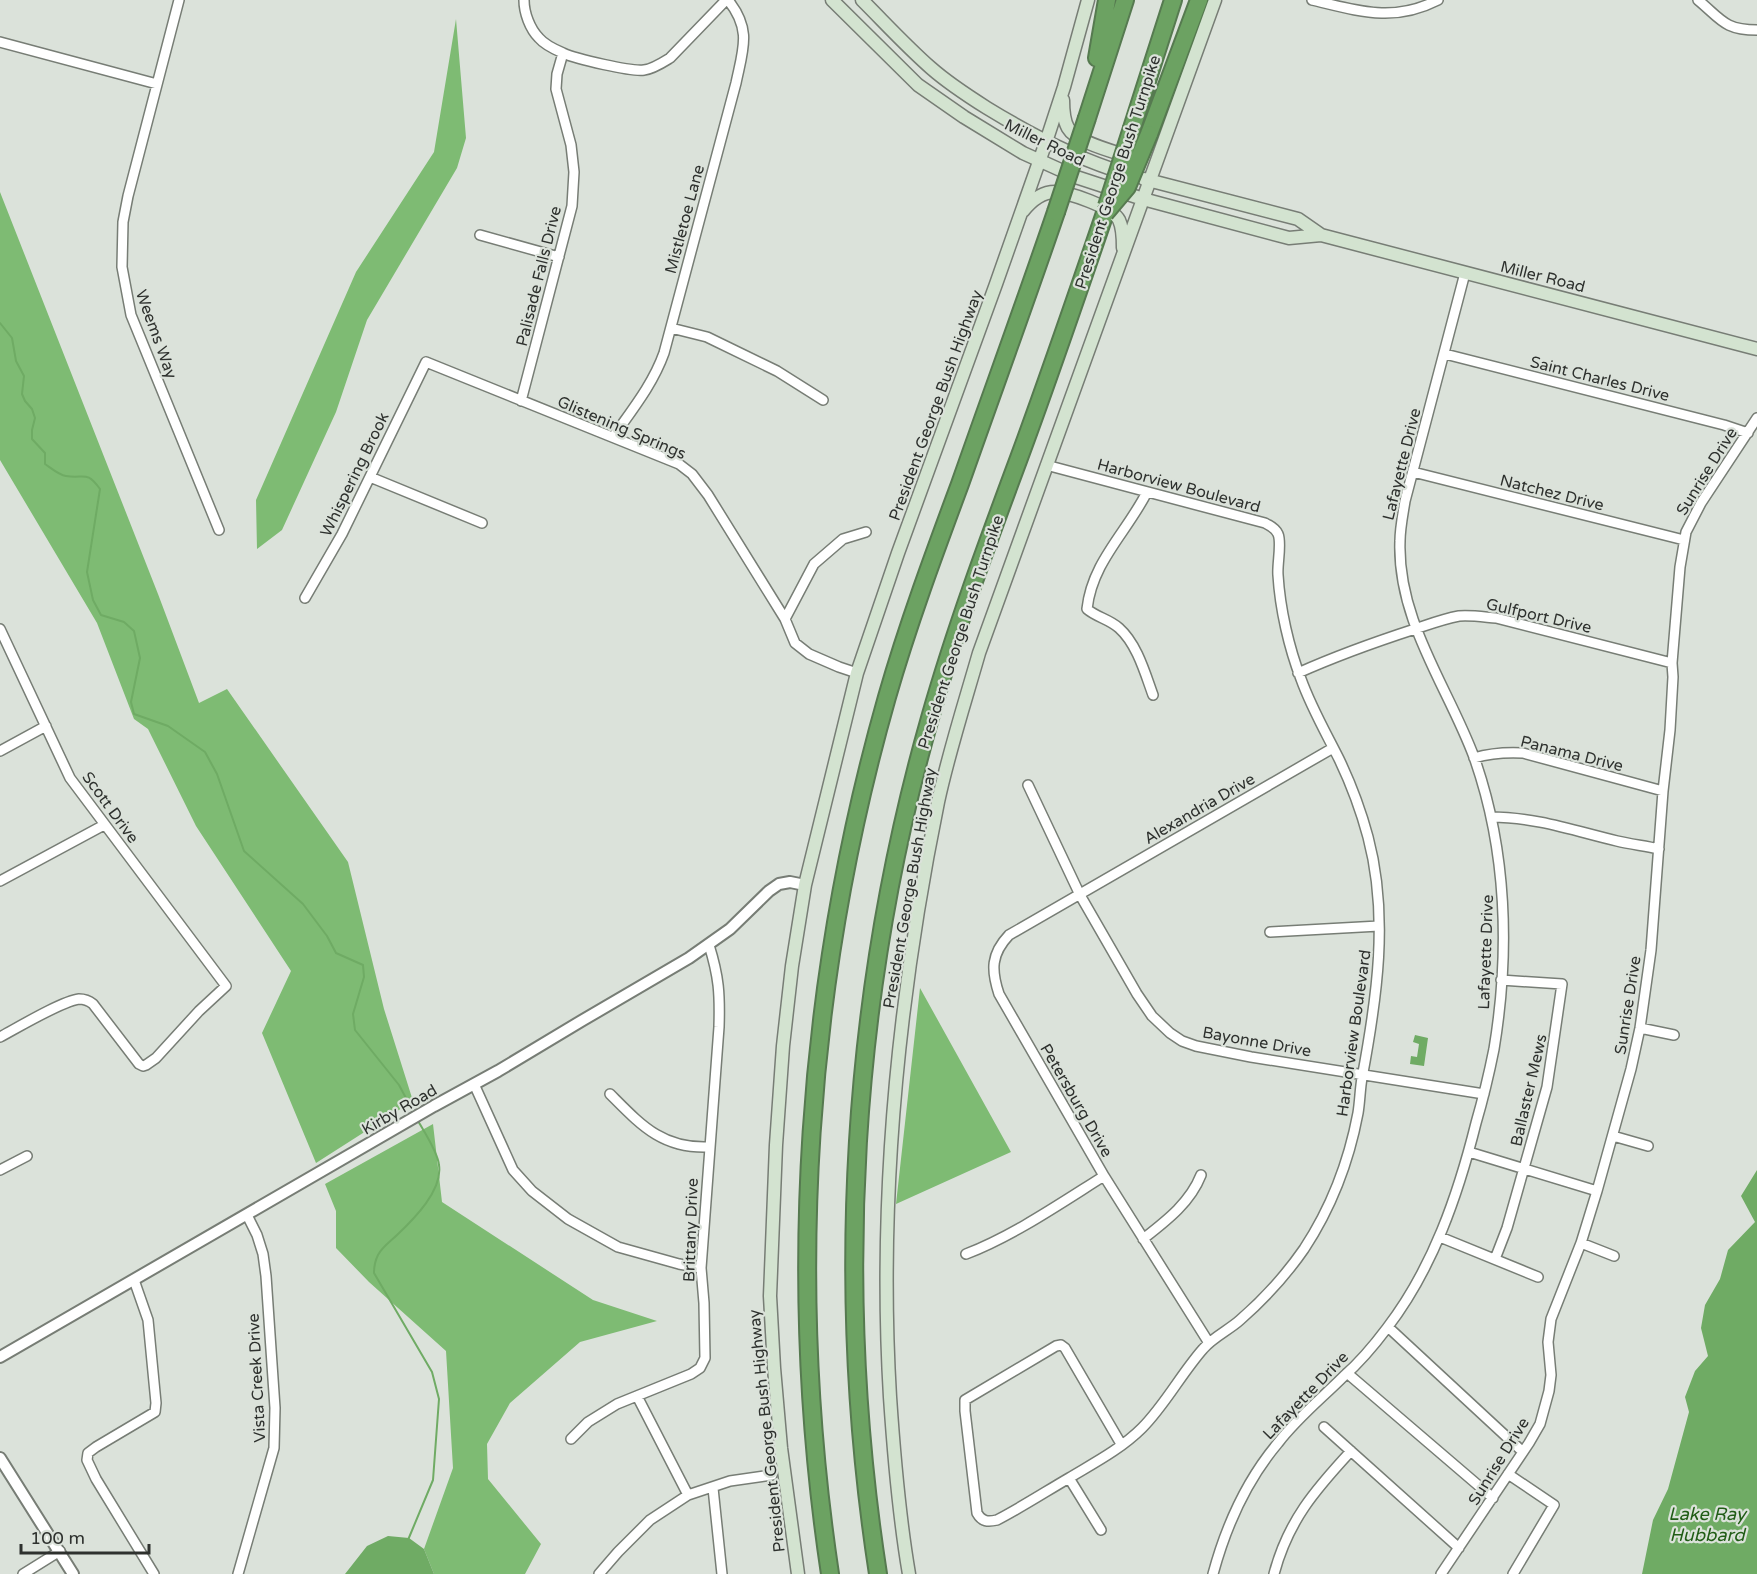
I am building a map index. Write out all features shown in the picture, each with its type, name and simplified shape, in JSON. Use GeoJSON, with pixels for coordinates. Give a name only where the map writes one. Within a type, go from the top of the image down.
{"type":"FeatureCollection","features":[{"type":"Feature","properties":{"kind":"highway"},"geometry":{"type":"LineString","coordinates":[[1087,118],[1107,0]]}},
{"type":"Feature","properties":{"kind":"highway"},"geometry":{"type":"LineString","coordinates":[[830,1574],[812,1404],[807,1311],[807,1249],[814,1093],[824,1000],[838,909],[866,776],[899,657],[1056,212],[1125,0]]}},
{"type":"Feature","properties":{"kind":"highway","name":"President George Bush Turnpike"},"geometry":{"type":"LineString","coordinates":[[878,1574],[859,1407],[855,1335],[855,1190],[868,1025],[895,861],[911,790],[947,661],[1103,221],[1173,0]]}},
{"type":"Feature","properties":{"kind":"highway"},"geometry":{"type":"LineString","coordinates":[[1103,221],[1127,187],[1198,0]]}},
{"type":"Feature","properties":{"kind":"main road","name":"Miller Road"},"geometry":{"type":"LineString","coordinates":[[832,0],[918,84],[964,117],[1023,153],[1076,177],[1143,199],[1289,238],[1321,235]]}},
{"type":"Feature","properties":{"kind":"main road","name":"Miller Road"},"geometry":{"type":"LineString","coordinates":[[862,0],[932,69],[973,99],[1022,130],[1101,166],[1298,219],[1321,235],[1757,349]]}},
{"type":"Feature","properties":{"kind":"main road","name":"President George Bush Highway"},"geometry":{"type":"LineString","coordinates":[[798,1574],[781,1448],[770,1296],[776,1145],[783,1046],[792,966],[805,885],[857,673],[1046,142],[1088,0]]}},
{"type":"Feature","properties":{"kind":"main road","name":"President George Bush Highway"},"geometry":{"type":"LineString","coordinates":[[909,1574],[892,1429],[887,1340],[887,1213],[902,1026],[915,930],[939,800],[954,737],[979,652],[1215,0]]}},
{"type":"Feature","properties":{"kind":"main road"},"geometry":{"type":"LineString","coordinates":[[1064,87],[1062,112],[1068,129],[1088,143],[1127,156],[1141,155],[1153,150],[1167,135]]}},
{"type":"Feature","properties":{"kind":"main road"},"geometry":{"type":"LineString","coordinates":[[1021,212],[1031,201],[1040,196],[1053,192],[1071,195],[1111,211],[1119,219],[1124,252]]}},
{"type":"Feature","properties":{"kind":"street","name":"Weems Way"},"geometry":{"type":"LineString","coordinates":[[179,0],[128,196],[123,222],[122,267],[131,315],[219,530]]}},
{"type":"Feature","properties":{"kind":"street"},"geometry":{"type":"LineString","coordinates":[[524,0],[529,23],[539,39],[563,53],[630,70],[645,70],[670,58],[727,0]]}},
{"type":"Feature","properties":{"kind":"street","name":"Mistletoe Lane"},"geometry":{"type":"LineString","coordinates":[[613,437],[657,372],[664,353],[744,47],[743,26],[737,11],[727,0]]}},
{"type":"Feature","properties":{"kind":"street"},"geometry":{"type":"LineString","coordinates":[[1312,0],[1364,12],[1389,14],[1422,8],[1438,0]]}},
{"type":"Feature","properties":{"kind":"street"},"geometry":{"type":"LineString","coordinates":[[1698,0],[1727,26],[1742,30],[1757,30]]}},
{"type":"Feature","properties":{"kind":"street"},"geometry":{"type":"LineString","coordinates":[[0,42],[157,84]]}},
{"type":"Feature","properties":{"kind":"street","name":"Palisade Falls Drive"},"geometry":{"type":"LineString","coordinates":[[521,401],[572,206],[574,172],[571,145],[556,89],[557,74],[563,53]]}},
{"type":"Feature","properties":{"kind":"street"},"geometry":{"type":"LineString","coordinates":[[480,235],[559,256]]}},
{"type":"Feature","properties":{"kind":"street","name":"Lafayette Drive"},"geometry":{"type":"LineString","coordinates":[[1213,1574],[1219,1551],[1234,1513],[1267,1457],[1278,1442],[1347,1373],[1388,1327],[1427,1264],[1440,1237],[1469,1152],[1494,1048],[1504,920],[1503,897],[1491,817],[1474,758],[1423,646],[1407,601],[1399,544],[1401,524],[1413,472],[1465,273]]}},
{"type":"Feature","properties":{"kind":"street"},"geometry":{"type":"LineString","coordinates":[[670,328],[707,337],[777,371],[823,400]]}},
{"type":"Feature","properties":{"kind":"street","name":"Saint Charles Drive"},"geometry":{"type":"LineString","coordinates":[[1445,354],[1748,433]]}},
{"type":"Feature","properties":{"kind":"street","name":"Glistening Springs"},"geometry":{"type":"LineString","coordinates":[[426,362],[679,464],[692,474],[708,495],[785,619],[795,643],[809,654],[857,673]]}},
{"type":"Feature","properties":{"kind":"street","name":"Whispering Brook"},"geometry":{"type":"LineString","coordinates":[[305,598],[342,534],[426,362]]}},
{"type":"Feature","properties":{"kind":"street","name":"Sunrise Drive"},"geometry":{"type":"LineString","coordinates":[[1441,1574],[1523,1452],[1540,1424],[1546,1407],[1551,1375],[1548,1342],[1551,1319],[1581,1243],[1597,1191],[1640,1028],[1651,950],[1670,730],[1672,663],[1684,540],[1701,503],[1757,418]]}},
{"type":"Feature","properties":{"kind":"street","name":"Harborview Boulevard"},"geometry":{"type":"LineString","coordinates":[[1046,465],[1265,523],[1274,528],[1279,542],[1277,572],[1279,591],[1298,673],[1340,762],[1361,815],[1375,871],[1379,964],[1359,1108],[1340,1179],[1318,1227],[1289,1269],[1269,1292],[1239,1320],[1209,1343],[1144,1426],[1114,1451],[997,1520],[983,1520],[977,1513],[964,1403],[965,1400],[1061,1345],[1065,1348],[1121,1444]]}},
{"type":"Feature","properties":{"kind":"street","name":"Natchez Drive"},"geometry":{"type":"LineString","coordinates":[[1413,472],[1684,540]]}},
{"type":"Feature","properties":{"kind":"street"},"geometry":{"type":"LineString","coordinates":[[370,477],[482,523]]}},
{"type":"Feature","properties":{"kind":"street"},"geometry":{"type":"LineString","coordinates":[[1147,492],[1138,510],[1101,562],[1087,609],[1111,622],[1127,638],[1139,659],[1153,695]]}},
{"type":"Feature","properties":{"kind":"street"},"geometry":{"type":"LineString","coordinates":[[785,619],[814,564],[843,539],[866,532]]}},
{"type":"Feature","properties":{"kind":"street","name":"Gulfport Drive"},"geometry":{"type":"LineString","coordinates":[[1298,673],[1359,648],[1439,620],[1461,616],[1478,616],[1553,632],[1672,663]]}},
{"type":"Feature","properties":{"kind":"street","name":"Scott Drive"},"geometry":{"type":"LineString","coordinates":[[0,629],[70,778],[226,986],[147,1065],[139,1064],[93,1004],[85,1000],[66,1003],[0,1037]]}},
{"type":"Feature","properties":{"kind":"street"},"geometry":{"type":"LineString","coordinates":[[0,751],[46,726]]}},
{"type":"Feature","properties":{"kind":"street","name":"Alexandria Drive"},"geometry":{"type":"LineString","coordinates":[[1080,895],[1333,748]]}},
{"type":"Feature","properties":{"kind":"street","name":"Panama Drive"},"geometry":{"type":"LineString","coordinates":[[1474,758],[1490,753],[1523,753],[1663,791]]}},
{"type":"Feature","properties":{"kind":"street","name":"Bayonne Drive"},"geometry":{"type":"LineString","coordinates":[[1028,785],[1080,895],[1116,959],[1159,1025],[1182,1041],[1251,1057],[1484,1094]]}},
{"type":"Feature","properties":{"kind":"street"},"geometry":{"type":"LineString","coordinates":[[1491,817],[1528,819],[1659,849]]}},
{"type":"Feature","properties":{"kind":"street"},"geometry":{"type":"LineString","coordinates":[[0,881],[104,825]]}},
{"type":"Feature","properties":{"kind":"street","name":"Kirby Road"},"geometry":{"type":"LineString","coordinates":[[0,1357],[689,958],[730,929],[779,884],[790,882],[805,885]]}},
{"type":"Feature","properties":{"kind":"street","name":"Petersburg Drive"},"geometry":{"type":"LineString","coordinates":[[1080,895],[1009,935],[1000,945],[995,958],[995,980],[999,994],[1104,1176],[1209,1343]]}},
{"type":"Feature","properties":{"kind":"street"},"geometry":{"type":"LineString","coordinates":[[1270,932],[1379,926]]}},
{"type":"Feature","properties":{"kind":"street","name":"Brittany Drive"},"geometry":{"type":"LineString","coordinates":[[571,1439],[588,1422],[617,1404],[691,1374],[700,1368],[705,1358],[701,1268],[720,992],[717,970],[709,945]]}},
{"type":"Feature","properties":{"kind":"street","name":"Ballaster Mews"},"geometry":{"type":"LineString","coordinates":[[1495,1259],[1525,1169],[1549,1076],[1562,984],[1501,980]]}},
{"type":"Feature","properties":{"kind":"street"},"geometry":{"type":"LineString","coordinates":[[1640,1028],[1674,1035]]}},
{"type":"Feature","properties":{"kind":"street"},"geometry":{"type":"LineString","coordinates":[[474,1084],[513,1170],[532,1191],[568,1219],[618,1246],[701,1268]]}},
{"type":"Feature","properties":{"kind":"street"},"geometry":{"type":"LineString","coordinates":[[610,1094],[657,1136],[683,1146],[709,1148]]}},
{"type":"Feature","properties":{"kind":"street"},"geometry":{"type":"LineString","coordinates":[[1613,1136],[1648,1146]]}},
{"type":"Feature","properties":{"kind":"street"},"geometry":{"type":"LineString","coordinates":[[1469,1152],[1597,1191]]}},
{"type":"Feature","properties":{"kind":"street"},"geometry":{"type":"LineString","coordinates":[[0,1170],[27,1156]]}},
{"type":"Feature","properties":{"kind":"street"},"geometry":{"type":"LineString","coordinates":[[1143,1239],[1181,1208],[1196,1187],[1201,1175]]}},
{"type":"Feature","properties":{"kind":"street"},"geometry":{"type":"LineString","coordinates":[[966,1254],[980,1249],[1030,1221],[1104,1176]]}},
{"type":"Feature","properties":{"kind":"street","name":"Vista Creek Drive"},"geometry":{"type":"LineString","coordinates":[[238,1574],[274,1448],[276,1428],[264,1260],[257,1235],[247,1215]]}},
{"type":"Feature","properties":{"kind":"street"},"geometry":{"type":"LineString","coordinates":[[1440,1237],[1538,1277]]}},
{"type":"Feature","properties":{"kind":"street"},"geometry":{"type":"LineString","coordinates":[[1581,1243],[1614,1256]]}},
{"type":"Feature","properties":{"kind":"street"},"geometry":{"type":"LineString","coordinates":[[135,1280],[148,1320],[155,1412],[88,1453],[87,1460],[96,1479],[154,1574]]}},
{"type":"Feature","properties":{"kind":"street"},"geometry":{"type":"LineString","coordinates":[[1388,1327],[1523,1452]]}},
{"type":"Feature","properties":{"kind":"street"},"geometry":{"type":"LineString","coordinates":[[1347,1373],[1493,1498]]}},
{"type":"Feature","properties":{"kind":"street"},"geometry":{"type":"LineString","coordinates":[[637,1396],[688,1495]]}},
{"type":"Feature","properties":{"kind":"street"},"geometry":{"type":"LineString","coordinates":[[1324,1427],[1459,1548]]}},
{"type":"Feature","properties":{"kind":"street"},"geometry":{"type":"LineString","coordinates":[[1274,1574],[1290,1528],[1326,1478],[1351,1450]]}},
{"type":"Feature","properties":{"kind":"street"},"geometry":{"type":"LineString","coordinates":[[0,1458],[73,1574]]}},
{"type":"Feature","properties":{"kind":"street"},"geometry":{"type":"LineString","coordinates":[[1508,1474],[1554,1505],[1513,1574]]}},
{"type":"Feature","properties":{"kind":"street"},"geometry":{"type":"LineString","coordinates":[[599,1574],[650,1520],[688,1495],[730,1481],[772,1475]]}},
{"type":"Feature","properties":{"kind":"street"},"geometry":{"type":"LineString","coordinates":[[1070,1478],[1101,1530]]}},
{"type":"Feature","properties":{"kind":"street"},"geometry":{"type":"LineString","coordinates":[[712,1488],[723,1574]]}},
{"type":"Feature","properties":{"kind":"street"},"geometry":{"type":"LineString","coordinates":[[23,1574],[60,1551]]}},
{"type":"Feature","properties":{"kind":"shaded area"},"geometry":{"type":"Polygon","coordinates":[[[456,19],[466,138],[457,168],[367,320],[336,412],[282,530],[257,549],[256,500],[356,272],[434,152],[456,19]]]}},
{"type":"Feature","properties":{"kind":"shaded area"},"geometry":{"type":"Polygon","coordinates":[[[0,192],[199,703],[227,689],[348,862],[384,1009],[413,1101],[316,1163],[262,1033],[291,971],[196,826],[148,729],[134,719],[97,623],[0,460],[0,192]]]}},
{"type":"Feature","properties":{"kind":"shaded area"},"geometry":{"type":"Polygon","coordinates":[[[920,988],[1011,1152],[896,1204],[920,988]]]}},
{"type":"Feature","properties":{"kind":"shaded area"},"geometry":{"type":"Polygon","coordinates":[[[433,1124],[442,1202],[593,1300],[657,1321],[580,1342],[510,1403],[487,1444],[488,1479],[541,1544],[525,1574],[434,1574],[424,1549],[453,1468],[446,1351],[369,1282],[336,1248],[336,1211],[325,1184],[433,1124]]]}},
{"type":"Feature","properties":{"kind":"water"},"geometry":{"type":"Polygon","coordinates":[[[1415,1035],[1428,1038],[1424,1066],[1410,1064],[1411,1056],[1417,1057],[1419,1044],[1413,1042],[1415,1035]]]}},
{"type":"Feature","properties":{"kind":"water","name":"Lake Ray Hubbard"},"geometry":{"type":"Polygon","coordinates":[[[1757,1170],[1757,1574],[1642,1574],[1653,1520],[1668,1489],[1689,1412],[1685,1397],[1695,1371],[1708,1356],[1701,1328],[1705,1305],[1720,1279],[1728,1250],[1755,1222],[1741,1196],[1757,1170]]]}},
{"type":"Feature","properties":{"kind":"water"},"geometry":{"type":"Polygon","coordinates":[[[388,1536],[409,1538],[424,1549],[434,1574],[345,1574],[367,1546],[388,1536]]]}},
{"type":"Feature","properties":{"kind":"waterway"},"geometry":{"type":"LineString","coordinates":[[0,323],[12,338],[16,361],[24,376],[22,394],[35,418],[32,439],[45,453],[45,464],[63,475],[88,477],[100,489],[87,572],[93,600],[101,615],[124,622],[134,631],[140,658],[131,702],[134,714],[168,726],[205,752],[217,774],[244,851],[303,904],[327,936],[336,953],[363,965],[364,977],[353,1014],[355,1030],[399,1085],[414,1113]]}},
{"type":"Feature","properties":{"kind":"waterway"},"geometry":{"type":"LineString","coordinates":[[408,1540],[433,1480],[439,1399],[432,1372],[374,1270],[375,1261],[380,1252],[419,1212],[437,1184],[438,1160],[417,1119]]}}]}
